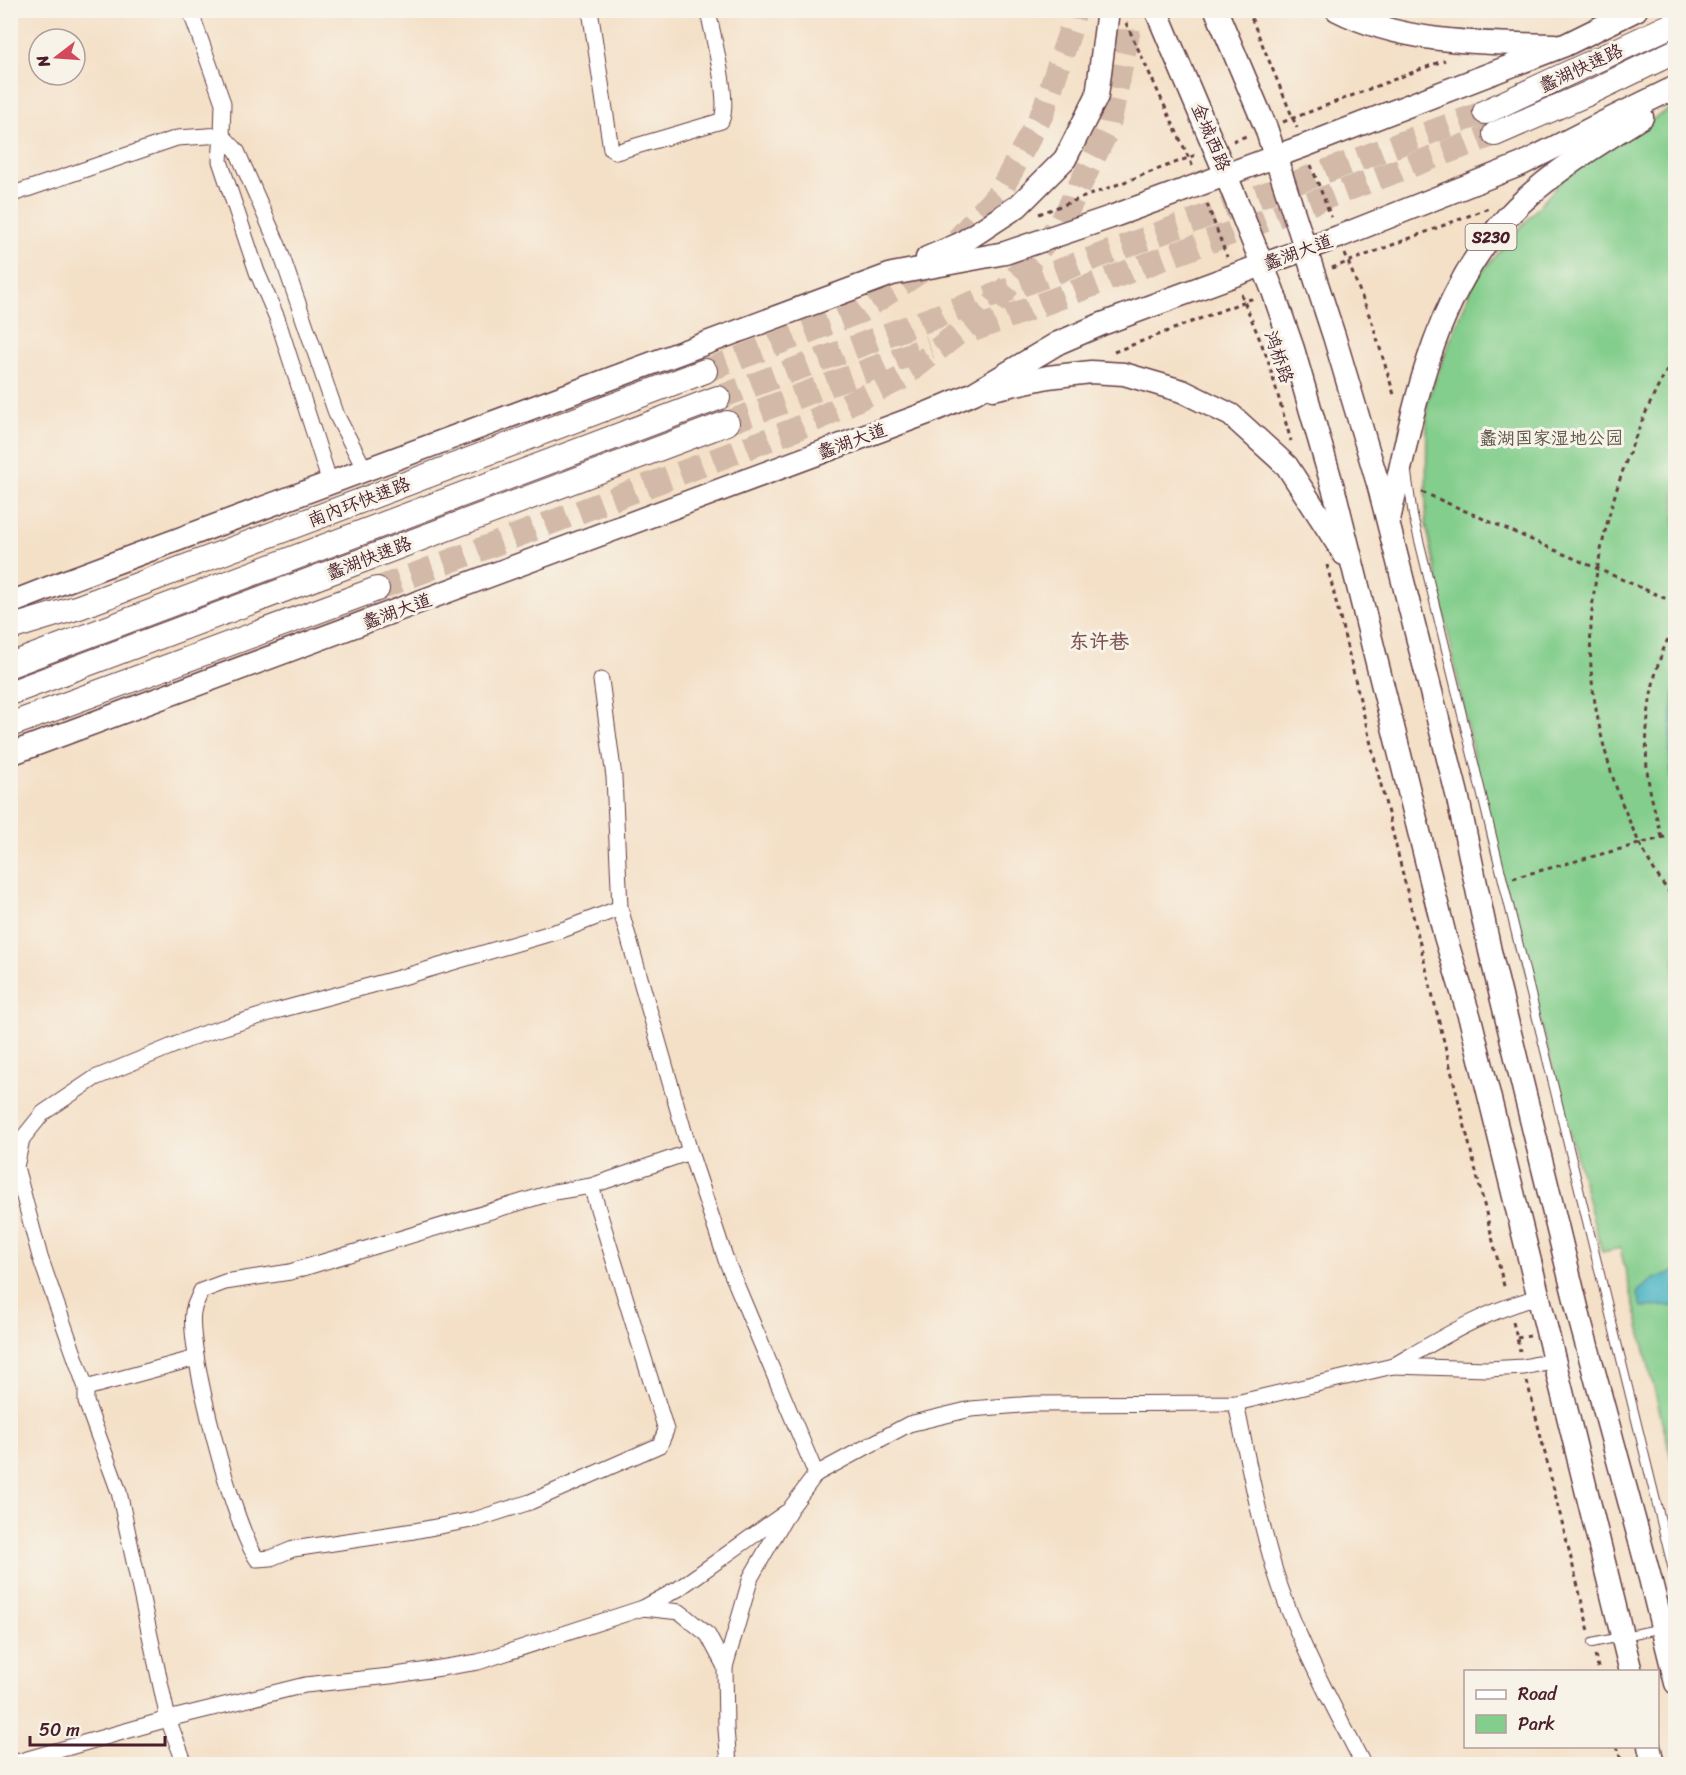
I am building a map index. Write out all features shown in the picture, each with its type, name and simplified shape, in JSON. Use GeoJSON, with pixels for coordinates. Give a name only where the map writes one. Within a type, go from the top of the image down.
{"type":"FeatureCollection","features":[{"type":"Feature","properties":{"kind":"highway","name":"蠡湖快速路"},"geometry":{"type":"LineString","coordinates":[[1485,112],[1676,22]]}},
{"type":"Feature","properties":{"kind":"highway","name":"蠡湖快速路"},"geometry":{"type":"LineString","coordinates":[[1495,134],[1587,94],[1676,51]]}},
{"type":"Feature","properties":{"kind":"highway","name":"南内环快速路"},"geometry":{"type":"LineString","coordinates":[[10,628],[79,607],[705,371]]}},
{"type":"Feature","properties":{"kind":"highway","name":"蠡湖快速路"},"geometry":{"type":"LineString","coordinates":[[10,665],[718,398]]}},
{"type":"Feature","properties":{"kind":"highway","name":"蠡湖快速路"},"geometry":{"type":"LineString","coordinates":[[10,693],[727,423]]}},
{"type":"Feature","properties":{"kind":"highway"},"geometry":{"type":"LineString","coordinates":[[10,724],[377,589]]}},
{"type":"Feature","properties":{"kind":"main road","name":"金城西路"},"geometry":{"type":"LineString","coordinates":[[1156,10],[1263,265],[1293,349],[1336,498],[1445,936],[1471,1022],[1631,1670]]}},
{"type":"Feature","properties":{"kind":"main road"},"geometry":{"type":"LineString","coordinates":[[1216,10],[1276,157],[1338,347],[1388,524],[1457,794],[1490,951],[1590,1357],[1669,1627],[1676,1683]]}},
{"type":"Feature","properties":{"kind":"main road"},"geometry":{"type":"LineString","coordinates":[[1337,10],[1404,33],[1458,42],[1565,45]]}},
{"type":"Feature","properties":{"kind":"main road"},"geometry":{"type":"LineString","coordinates":[[892,274],[1005,253],[1111,217],[1276,157],[1565,45],[1636,10]]}},
{"type":"Feature","properties":{"kind":"main road"},"geometry":{"type":"LineString","coordinates":[[10,603],[892,274],[960,244],[1018,206],[1065,159],[1097,96],[1116,14]]}},
{"type":"Feature","properties":{"kind":"main road","name":"蠡湖大道"},"geometry":{"type":"LineString","coordinates":[[10,754],[930,412],[974,393],[1058,344],[1102,324],[1338,237],[1522,164],[1676,87]]}},
{"type":"Feature","properties":{"kind":"main road","name":"S230"},"geometry":{"type":"LineString","coordinates":[[1388,524],[1426,362],[1447,307],[1485,244],[1510,214],[1536,190],[1598,144],[1676,97]]}},
{"type":"Feature","properties":{"kind":"main road"},"geometry":{"type":"LineString","coordinates":[[974,393],[1048,377],[1091,372],[1124,374],[1182,390],[1231,415],[1287,466],[1354,571]]}},
{"type":"Feature","properties":{"kind":"main road"},"geometry":{"type":"LineString","coordinates":[[1649,1748],[1653,1764]]}},
{"type":"Feature","properties":{"kind":"street"},"geometry":{"type":"LineString","coordinates":[[190,10],[224,103],[220,161],[257,272],[277,318],[330,483]]}},
{"type":"Feature","properties":{"kind":"street"},"geometry":{"type":"LineString","coordinates":[[590,10],[610,149],[616,152],[721,121],[725,114],[724,98],[708,10]]}},
{"type":"Feature","properties":{"kind":"street"},"geometry":{"type":"LineString","coordinates":[[10,195],[177,138],[222,135]]}},
{"type":"Feature","properties":{"kind":"street"},"geometry":{"type":"LineString","coordinates":[[222,135],[237,151],[278,245],[337,416],[365,470]]}},
{"type":"Feature","properties":{"kind":"street"},"geometry":{"type":"LineString","coordinates":[[601,680],[614,777],[620,908],[690,1152],[726,1260],[816,1474]]}},
{"type":"Feature","properties":{"kind":"street"},"geometry":{"type":"LineString","coordinates":[[185,1764],[168,1719],[119,1492],[86,1402],[86,1388],[40,1257],[16,1167],[22,1138],[43,1113],[95,1078],[199,1035],[276,1011],[565,930],[620,908]]}},
{"type":"Feature","properties":{"kind":"street"},"geometry":{"type":"LineString","coordinates":[[591,1186],[666,1430],[660,1445],[530,1502],[477,1519],[293,1549],[271,1558],[257,1558],[251,1551],[235,1509],[216,1443],[196,1358],[193,1311],[201,1291],[225,1282],[290,1272],[554,1192],[591,1186],[690,1152]]}},
{"type":"Feature","properties":{"kind":"street"},"geometry":{"type":"LineString","coordinates":[[1393,1366],[1477,1318],[1509,1305],[1539,1297]]}},
{"type":"Feature","properties":{"kind":"street"},"geometry":{"type":"LineString","coordinates":[[86,1388],[196,1358]]}},
{"type":"Feature","properties":{"kind":"street"},"geometry":{"type":"LineString","coordinates":[[729,1764],[725,1667],[751,1577],[790,1509],[816,1474],[909,1424],[971,1409],[1033,1404],[1236,1403],[1393,1366],[1438,1366],[1487,1370],[1524,1367],[1554,1360]]}},
{"type":"Feature","properties":{"kind":"street"},"geometry":{"type":"LineString","coordinates":[[1236,1403],[1275,1569],[1305,1650],[1363,1764]]}},
{"type":"Feature","properties":{"kind":"street"},"geometry":{"type":"LineString","coordinates":[[10,1764],[168,1719],[305,1686],[478,1662],[643,1608],[678,1588],[790,1509]]}},
{"type":"Feature","properties":{"kind":"street"},"geometry":{"type":"LineString","coordinates":[[643,1608],[680,1612],[708,1635],[725,1667]]}},
{"type":"Feature","properties":{"kind":"lane"},"geometry":{"type":"LineString","coordinates":[[1404,451],[1413,516],[1676,1582]]}},
{"type":"Feature","properties":{"kind":"lane"},"geometry":{"type":"LineString","coordinates":[[1592,1643],[1669,1627]]}},
{"type":"Feature","properties":{"kind":"path"},"geometry":{"type":"LineString","coordinates":[[1248,10],[1304,146],[1373,325],[1395,399]]}},
{"type":"Feature","properties":{"kind":"path","name":"金城西路"},"geometry":{"type":"LineString","coordinates":[[1116,14],[1189,158],[1217,231]]}},
{"type":"Feature","properties":{"kind":"path","name":"鸿桥路"},"geometry":{"type":"LineString","coordinates":[[1217,231],[1267,357],[1291,442]]}},
{"type":"Feature","properties":{"kind":"path"},"geometry":{"type":"LineString","coordinates":[[1676,354],[1641,423],[1621,475],[1605,529],[1591,626],[1592,680],[1599,727],[1616,788],[1639,844],[1676,900]]}},
{"type":"Feature","properties":{"kind":"path"},"geometry":{"type":"LineString","coordinates":[[1409,487],[1676,603]]}},
{"type":"Feature","properties":{"kind":"path"},"geometry":{"type":"LineString","coordinates":[[1326,563],[1599,1670]]}},
{"type":"Feature","properties":{"kind":"path"},"geometry":{"type":"LineString","coordinates":[[1662,837],[1647,770],[1647,739],[1651,699],[1659,659],[1676,625]]}},
{"type":"Feature","properties":{"kind":"path"},"geometry":{"type":"LineString","coordinates":[[1362,706],[1387,701]]}},
{"type":"Feature","properties":{"kind":"path"},"geometry":{"type":"LineString","coordinates":[[1503,880],[1676,834]]}},
{"type":"Feature","properties":{"kind":"path"},"geometry":{"type":"LineString","coordinates":[[1618,1748],[1622,1764]]}},
{"type":"Feature","properties":{"kind":"green space","name":"蠡湖国家湿地公园"},"geometry":{"type":"Polygon","coordinates":[[[1675,106],[1675,1474],[1620,1248],[1602,1252],[1487,824],[1426,524],[1427,401],[1474,281],[1576,164],[1675,106]]]}},
{"type":"Feature","properties":{"kind":"water"},"geometry":{"type":"Polygon","coordinates":[[[1675,687],[1675,804],[1670,746],[1675,687]]]}},
{"type":"Feature","properties":{"kind":"water"},"geometry":{"type":"Polygon","coordinates":[[[1675,1271],[1675,1306],[1642,1307],[1637,1292],[1654,1279],[1675,1271]]]}},
{"type":"Feature","properties":{"kind":"tunnel"},"geometry":{"type":"LineString","coordinates":[[705,371],[861,311],[942,257],[1000,192],[1043,112],[1072,25],[1074,10]]}},
{"type":"Feature","properties":{"kind":"tunnel"},"geometry":{"type":"LineString","coordinates":[[377,589],[796,429],[900,379],[990,308],[1061,223],[1108,129],[1128,33],[1129,10]]}},
{"type":"Feature","properties":{"kind":"tunnel"},"geometry":{"type":"LineString","coordinates":[[718,398],[1485,112]]}},
{"type":"Feature","properties":{"kind":"tunnel"},"geometry":{"type":"LineString","coordinates":[[973,330],[1495,134]]}},
{"type":"Feature","properties":{"kind":"tunnel"},"geometry":{"type":"LineString","coordinates":[[727,423],[930,347]]}},
{"type":"Feature","properties":{"kind":"district","name":"东许巷"},"geometry":{"type":"Point","coordinates":[1099,641]}}]}
